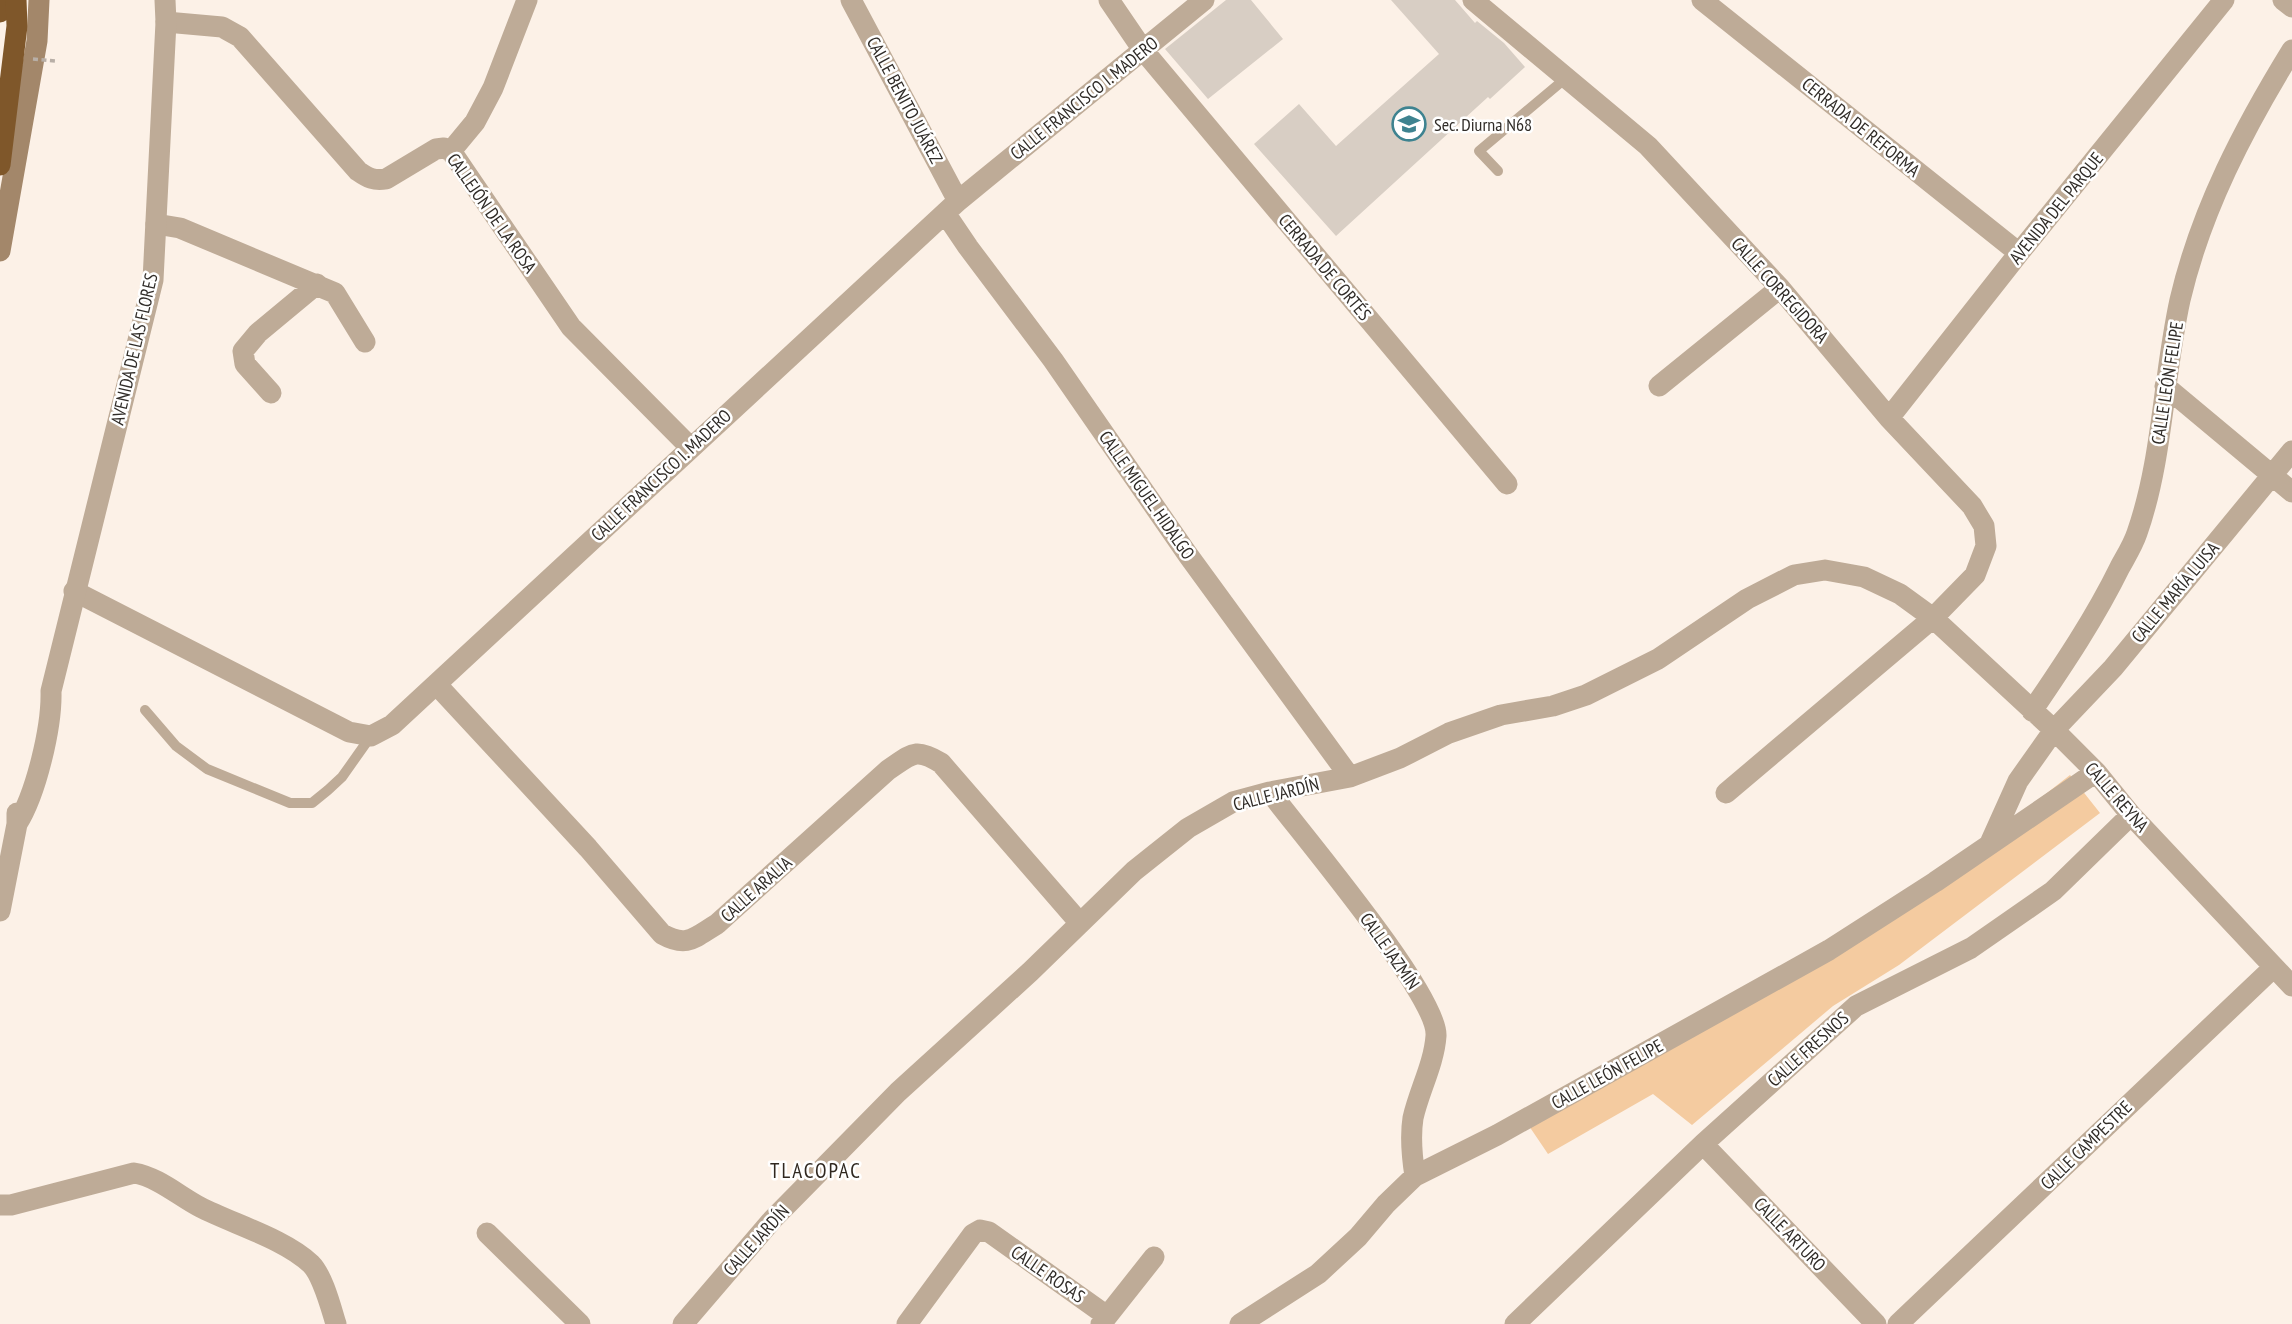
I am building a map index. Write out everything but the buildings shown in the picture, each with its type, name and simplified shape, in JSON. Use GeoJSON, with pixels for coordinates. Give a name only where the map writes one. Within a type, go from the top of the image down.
{"type":"FeatureCollection","features":[{"type":"Feature","properties":{"kind":"highway"},"geometry":{"type":"LineString","coordinates":[[0,12],[1,0]]}},
{"type":"Feature","properties":{"kind":"highway"},"geometry":{"type":"LineString","coordinates":[[0,165],[17,26],[16,0]]}},
{"type":"Feature","properties":{"kind":"main road"},"geometry":{"type":"LineString","coordinates":[[0,251],[37,41],[39,0]]}},
{"type":"Feature","properties":{"kind":"street","name":"AVENIDA DE LAS FLORES"},"geometry":{"type":"LineString","coordinates":[[0,911],[17,824],[16,803],[38,710],[51,691],[153,280],[165,0]]}},
{"type":"Feature","properties":{"kind":"street"},"geometry":{"type":"LineString","coordinates":[[451,151],[475,122],[493,88],[527,0]]}},
{"type":"Feature","properties":{"kind":"street","name":"CALLE BENITO JUÁREZ"},"geometry":{"type":"LineString","coordinates":[[851,0],[951,207]]}},
{"type":"Feature","properties":{"kind":"street","name":"CERRADA DE CORTÉS"},"geometry":{"type":"LineString","coordinates":[[1109,0],[1143,50],[1507,484]]}},
{"type":"Feature","properties":{"kind":"street","name":"CALLE FRANCISCO I. MADERO"},"geometry":{"type":"LineString","coordinates":[[371,736],[392,724],[437,685],[951,207],[1204,0]]}},
{"type":"Feature","properties":{"kind":"street","name":"CALLE CORREGIDORA"},"geometry":{"type":"LineString","coordinates":[[1473,0],[1648,146],[1780,288],[1889,418],[1972,506],[1984,526],[1986,545],[1975,575],[1933,618],[1726,793]]}},
{"type":"Feature","properties":{"kind":"street","name":"CERRADA DE REFORMA"},"geometry":{"type":"LineString","coordinates":[[1702,0],[2019,253]]}},
{"type":"Feature","properties":{"kind":"street","name":"AVENIDA DEL PARQUE"},"geometry":{"type":"LineString","coordinates":[[1889,418],[2224,0]]}},
{"type":"Feature","properties":{"kind":"street"},"geometry":{"type":"LineString","coordinates":[[2283,0],[2292,8]]}},
{"type":"Feature","properties":{"kind":"street","name":"CALLEJÓN DE LA ROSA"},"geometry":{"type":"LineString","coordinates":[[166,22],[222,27],[240,37],[358,171],[376,181],[436,149],[451,151],[571,327],[690,447]]}},
{"type":"Feature","properties":{"kind":"street","name":"CALLE LEÓN FELIPE"},"geometry":{"type":"LineString","coordinates":[[2032,711],[2101,606],[2136,534],[2154,467],[2180,302],[2194,246],[2226,168],[2267,90],[2292,50]]}},
{"type":"Feature","properties":{"kind":"street","name":"CALLE MIGUEL HIDALGO"},"geometry":{"type":"LineString","coordinates":[[951,207],[968,247],[1053,360],[1188,555],[1350,777]]}},
{"type":"Feature","properties":{"kind":"street"},"geometry":{"type":"LineString","coordinates":[[156,223],[180,228],[335,293],[365,342]]}},
{"type":"Feature","properties":{"kind":"street"},"geometry":{"type":"LineString","coordinates":[[271,393],[245,364],[243,351],[258,333],[317,284]]}},
{"type":"Feature","properties":{"kind":"street"},"geometry":{"type":"LineString","coordinates":[[1659,386],[1780,288]]}},
{"type":"Feature","properties":{"kind":"street"},"geometry":{"type":"LineString","coordinates":[[2165,386],[2292,492]]}},
{"type":"Feature","properties":{"kind":"street","name":"CALLE MARÍA LUISA"},"geometry":{"type":"LineString","coordinates":[[2054,730],[2113,668],[2292,451]]}},
{"type":"Feature","properties":{"kind":"street","name":"CALLE JARDÍN"},"geometry":{"type":"LineString","coordinates":[[683,1324],[773,1219],[898,1092],[1030,972],[1134,871],[1188,828],[1233,802],[1350,777],[1400,758],[1449,733],[1501,715],[1553,706],[1586,695],[1658,659],[1747,599],[1794,575],[1825,570],[1864,576],[1900,594],[1933,618]]}},
{"type":"Feature","properties":{"kind":"street"},"geometry":{"type":"LineString","coordinates":[[74,591],[307,712],[349,732],[371,736]]}},
{"type":"Feature","properties":{"kind":"street","name":"CALLE REYNA"},"geometry":{"type":"LineString","coordinates":[[1933,618],[2096,772],[2131,815],[2292,986]]}},
{"type":"Feature","properties":{"kind":"street","name":"CALLE ARALIA"},"geometry":{"type":"LineString","coordinates":[[437,685],[588,848],[662,934],[677,942],[692,939],[717,924],[888,770],[912,754],[926,754],[941,763],[1079,922]]}},
{"type":"Feature","properties":{"kind":"street"},"geometry":{"type":"LineString","coordinates":[[1991,842],[2018,781],[2054,730]]}},
{"type":"Feature","properties":{"kind":"street","name":"CALLE LEÓN FELIPE"},"geometry":{"type":"LineString","coordinates":[[1240,1324],[1318,1274],[1358,1237],[1415,1176],[1497,1135],[1829,950],[1935,882],[2096,772]]}},
{"type":"Feature","properties":{"kind":"street","name":"CALLE JAZMÍN"},"geometry":{"type":"LineString","coordinates":[[1270,792],[1406,968],[1428,1008],[1437,1034],[1413,1119],[1411,1148],[1415,1176]]}},
{"type":"Feature","properties":{"kind":"street","name":"CALLE FRESNOS"},"geometry":{"type":"LineString","coordinates":[[1515,1324],[1703,1144],[1856,1006],[1971,948],[2053,891],[2131,815]]}},
{"type":"Feature","properties":{"kind":"street","name":"CALLE CAMPESTRE"},"geometry":{"type":"LineString","coordinates":[[1898,1324],[2274,967]]}},
{"type":"Feature","properties":{"kind":"street","name":"CALLE ARTURO"},"geometry":{"type":"LineString","coordinates":[[1703,1144],[1877,1324]]}},
{"type":"Feature","properties":{"kind":"street"},"geometry":{"type":"LineString","coordinates":[[0,1205],[11,1205],[134,1173],[148,1175],[201,1208],[294,1251],[313,1266],[336,1324]]}},
{"type":"Feature","properties":{"kind":"street","name":"CALLE ROSAS"},"geometry":{"type":"LineString","coordinates":[[907,1324],[973,1234],[980,1230],[989,1232],[1104,1320]]}},
{"type":"Feature","properties":{"kind":"street"},"geometry":{"type":"LineString","coordinates":[[486,1233],[580,1324]]}},
{"type":"Feature","properties":{"kind":"street"},"geometry":{"type":"LineString","coordinates":[[1104,1320],[1154,1257]]}},
{"type":"Feature","properties":{"kind":"lane"},"geometry":{"type":"LineString","coordinates":[[1499,171],[1479,151],[1566,78]]}},
{"type":"Feature","properties":{"kind":"lane"},"geometry":{"type":"LineString","coordinates":[[145,710],[176,746],[207,769],[290,803],[312,803],[328,790],[355,760],[371,736]]}},
{"type":"Feature","properties":{"kind":"shaded area"},"geometry":{"type":"Polygon","coordinates":[[[2070,775],[2100,813],[1899,965],[1833,1006],[1692,1125],[1653,1094],[1548,1154],[1527,1123],[1930,885],[2070,775]]]}},
{"type":"Feature","properties":{"kind":"place","name":"Sec. Diurna N68"},"geometry":{"type":"Point","coordinates":[1409,124]}},
{"type":"Feature","properties":{"kind":"district","name":"TLACOPAC"},"geometry":{"type":"Point","coordinates":[816,1170]}}]}
